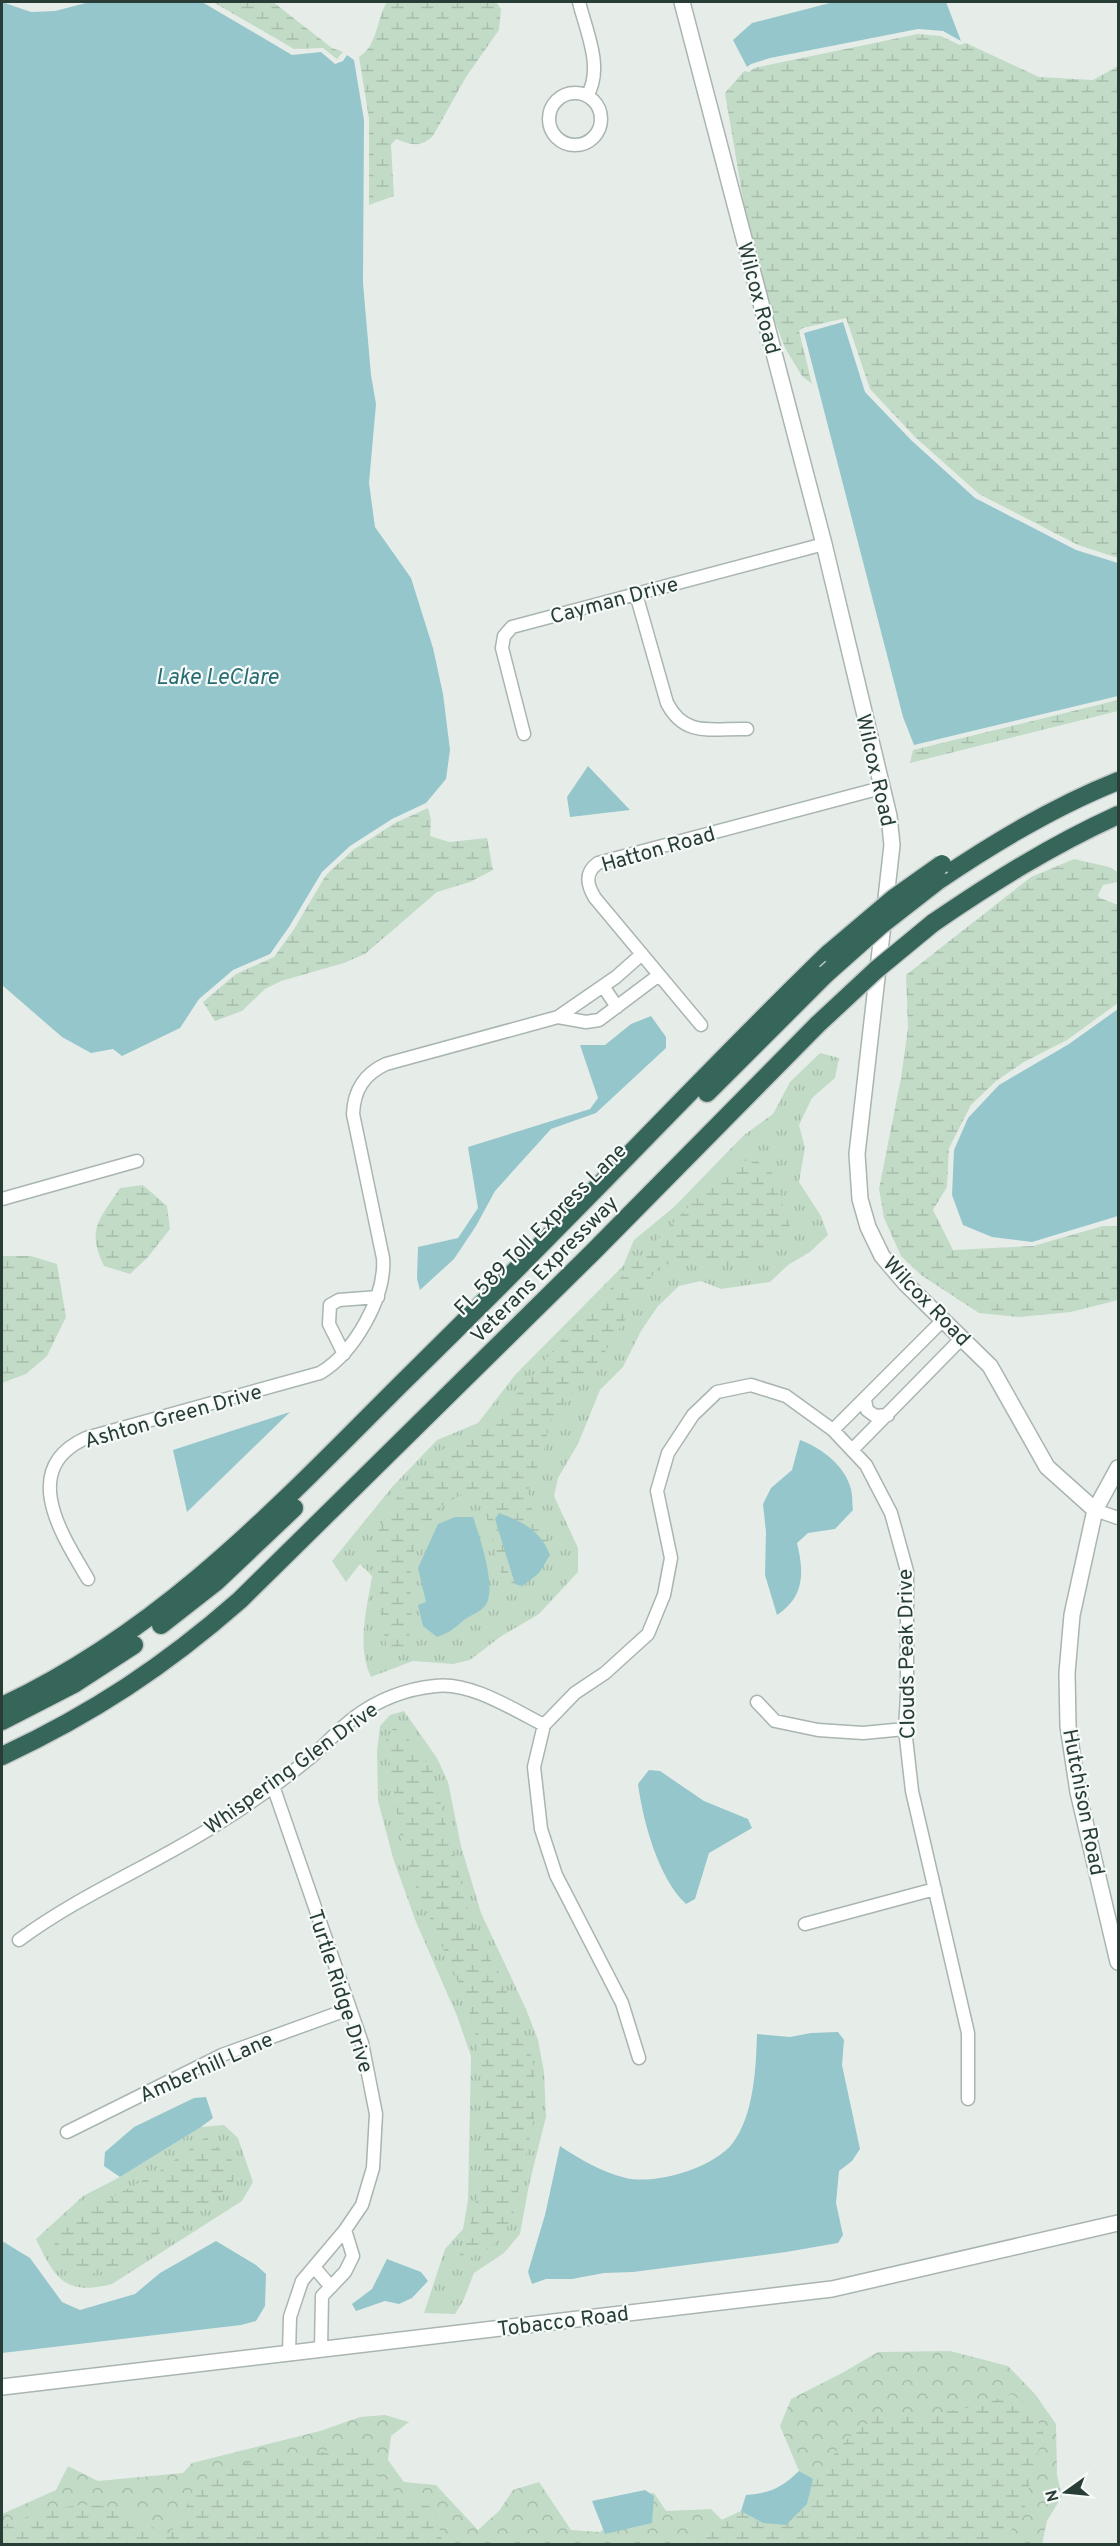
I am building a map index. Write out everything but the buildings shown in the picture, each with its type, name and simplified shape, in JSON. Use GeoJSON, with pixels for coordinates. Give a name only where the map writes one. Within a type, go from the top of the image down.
{"type":"FeatureCollection","features":[{"type":"Feature","properties":{"kind":"highway","name":"Veterans Expressway"},"geometry":{"type":"LineString","coordinates":[[2,1706],[68,1672],[133,1631],[231,1551],[545,1240],[829,953],[894,898],[940,872],[1008,822],[1065,791],[1119,768]]}},
{"type":"Feature","properties":{"kind":"highway","name":"FL 589 Toll Express Lane"},"geometry":{"type":"LineString","coordinates":[[2,1721],[74,1684],[109,1662],[186,1606],[246,1556],[826,974],[940,872],[1071,802],[1119,781]]}},
{"type":"Feature","properties":{"kind":"highway","name":"Veterans Expressway"},"geometry":{"type":"LineString","coordinates":[[2,1756],[66,1725],[118,1694],[188,1644],[240,1600],[585,1260],[818,1024],[876,970],[933,923],[1016,867],[1064,840],[1119,815]]}},
{"type":"Feature","properties":{"kind":"street"},"geometry":{"type":"LineString","coordinates":[[579,2],[596,71],[594,85],[587,96]]}},
{"type":"Feature","properties":{"kind":"street","name":"Wilcox Road"},"geometry":{"type":"LineString","coordinates":[[682,2],[824,544],[889,816],[892,845],[856,1154],[860,1199],[867,1227],[882,1256],[905,1283],[990,1366],[1047,1467],[1095,1510]]}},
{"type":"Feature","properties":{"kind":"street"},"geometry":{"type":"LineString","coordinates":[[570,93],[587,96],[594,101],[601,116],[597,132],[592,139],[576,145],[560,140],[550,127],[550,109],[555,102],[570,93]]}},
{"type":"Feature","properties":{"kind":"street","name":"Cayman Drive"},"geometry":{"type":"LineString","coordinates":[[524,734],[502,648],[504,636],[512,627],[824,544]]}},
{"type":"Feature","properties":{"kind":"street"},"geometry":{"type":"LineString","coordinates":[[636,594],[667,703],[674,716],[690,728],[747,729]]}},
{"type":"Feature","properties":{"kind":"street","name":"Hatton Road"},"geometry":{"type":"LineString","coordinates":[[701,1025],[591,890],[588,876],[591,868],[598,863],[881,788]]}},
{"type":"Feature","properties":{"kind":"street","name":"Ashton Green Drive"},"geometry":{"type":"LineString","coordinates":[[88,1580],[62,1533],[51,1498],[49,1483],[52,1471],[68,1449],[86,1438],[310,1377],[329,1368],[344,1354],[378,1297],[384,1267],[353,1114],[358,1087],[371,1073],[386,1064],[558,1017],[603,986],[642,954]]}},
{"type":"Feature","properties":{"kind":"street","name":"Ashton Green Drive"},"geometry":{"type":"LineString","coordinates":[[558,1017],[593,1022],[659,975]]}},
{"type":"Feature","properties":{"kind":"street"},"geometry":{"type":"LineString","coordinates":[[603,986],[617,1007]]}},
{"type":"Feature","properties":{"kind":"street"},"geometry":{"type":"LineString","coordinates":[[2,1198],[137,1161]]}},
{"type":"Feature","properties":{"kind":"street"},"geometry":{"type":"LineString","coordinates":[[344,1354],[329,1324],[330,1305],[339,1300],[378,1297]]}},
{"type":"Feature","properties":{"kind":"street"},"geometry":{"type":"LineString","coordinates":[[833,1430],[943,1320]]}},
{"type":"Feature","properties":{"kind":"street"},"geometry":{"type":"LineString","coordinates":[[852,1450],[961,1339]]}},
{"type":"Feature","properties":{"kind":"street","name":"Clouds Peak Drive"},"geometry":{"type":"LineString","coordinates":[[544,1725],[575,1693],[605,1673],[648,1634],[664,1595],[671,1558],[657,1491],[668,1454],[693,1415],[717,1392],[751,1385],[786,1396],[833,1430],[866,1465],[891,1513],[908,1571],[905,1729],[912,1791],[968,2033],[968,2099]]}},
{"type":"Feature","properties":{"kind":"street"},"geometry":{"type":"LineString","coordinates":[[865,1400],[867,1410],[874,1416],[888,1415]]}},
{"type":"Feature","properties":{"kind":"street","name":"Hutchison Road"},"geometry":{"type":"LineString","coordinates":[[1119,1468],[1095,1510],[1072,1616],[1067,1673],[1068,1726],[1078,1792],[1119,1962]]}},
{"type":"Feature","properties":{"kind":"street"},"geometry":{"type":"LineString","coordinates":[[1095,1510],[1119,1518]]}},
{"type":"Feature","properties":{"kind":"street","name":"Whispering Glen Drive"},"geometry":{"type":"LineString","coordinates":[[19,1940],[89,1894],[164,1856],[219,1823],[311,1757],[355,1717],[395,1694],[437,1685],[477,1691],[544,1725]]}},
{"type":"Feature","properties":{"kind":"street"},"geometry":{"type":"LineString","coordinates":[[757,1702],[775,1721],[818,1730],[863,1733],[905,1729]]}},
{"type":"Feature","properties":{"kind":"street"},"geometry":{"type":"LineString","coordinates":[[544,1725],[534,1767],[541,1829],[556,1875],[622,2003],[639,2058]]}},
{"type":"Feature","properties":{"kind":"street","name":"Turtle Ridge Drive"},"geometry":{"type":"LineString","coordinates":[[273,1786],[362,2043],[376,2114],[373,2168],[362,2205],[345,2230],[302,2281],[290,2317],[289,2353]]}},
{"type":"Feature","properties":{"kind":"street"},"geometry":{"type":"LineString","coordinates":[[805,1924],[935,1889]]}},
{"type":"Feature","properties":{"kind":"street","name":"Amberhill Lane"},"geometry":{"type":"LineString","coordinates":[[67,2132],[222,2055],[349,2009]]}},
{"type":"Feature","properties":{"kind":"street","name":"Tobacco Road"},"geometry":{"type":"LineString","coordinates":[[2,2386],[832,2289],[1119,2223]]}},
{"type":"Feature","properties":{"kind":"street"},"geometry":{"type":"LineString","coordinates":[[321,2349],[322,2296],[345,2272],[353,2256],[345,2230]]}},
{"type":"Feature","properties":{"kind":"street"},"geometry":{"type":"LineString","coordinates":[[314,2267],[331,2286]]}},
{"type":"Feature","properties":{"kind":"green space"},"geometry":{"type":"Polygon","coordinates":[[[213,2],[273,2],[332,48],[343,52],[337,59],[323,48],[294,49],[213,2]]]}},
{"type":"Feature","properties":{"kind":"green space"},"geometry":{"type":"Polygon","coordinates":[[[387,2],[496,2],[501,9],[499,30],[466,77],[433,136],[420,144],[406,143],[396,139],[391,145],[394,196],[369,205],[369,119],[359,57],[370,46],[387,2]]]}},
{"type":"Feature","properties":{"kind":"green space"},"geometry":{"type":"Polygon","coordinates":[[[918,34],[941,36],[960,45],[966,43],[1039,77],[1093,80],[1118,66],[1118,558],[1078,545],[979,494],[915,437],[870,389],[846,318],[803,328],[799,331],[812,384],[802,376],[785,348],[766,297],[748,229],[725,93],[744,71],[749,72],[754,68],[918,34]]]}},
{"type":"Feature","properties":{"kind":"green space"},"geometry":{"type":"Polygon","coordinates":[[[1118,700],[1118,711],[910,763],[913,750],[1118,700]]]}},
{"type":"Feature","properties":{"kind":"green space"},"geometry":{"type":"Polygon","coordinates":[[[428,808],[431,820],[430,836],[449,842],[487,838],[493,870],[470,882],[437,892],[365,954],[344,963],[281,981],[265,989],[242,1011],[215,1021],[203,1002],[236,974],[274,957],[294,929],[326,875],[353,850],[395,823],[428,808]]]}},
{"type":"Feature","properties":{"kind":"green space"},"geometry":{"type":"Polygon","coordinates":[[[1074,859],[1109,867],[1118,872],[1118,882],[1103,885],[1098,895],[1118,905],[1118,1003],[1067,1040],[1024,1062],[996,1081],[971,1105],[949,1148],[947,1187],[933,1210],[953,1250],[1033,1246],[1103,1226],[1118,1226],[1118,1300],[1071,1312],[1019,1317],[979,1313],[921,1275],[901,1256],[884,1218],[879,1189],[901,1078],[908,1028],[906,975],[1031,877],[1074,859]]]}},
{"type":"Feature","properties":{"kind":"green space"},"geometry":{"type":"Polygon","coordinates":[[[820,1053],[839,1058],[835,1078],[812,1098],[799,1125],[805,1148],[799,1182],[821,1216],[828,1235],[810,1252],[788,1265],[770,1282],[721,1289],[701,1281],[679,1286],[658,1306],[641,1331],[623,1367],[600,1390],[578,1444],[558,1478],[554,1496],[578,1548],[578,1572],[539,1614],[500,1637],[470,1660],[453,1664],[413,1661],[371,1677],[363,1640],[372,1576],[360,1564],[346,1582],[332,1561],[393,1486],[437,1440],[478,1423],[515,1375],[623,1266],[634,1240],[674,1207],[744,1135],[773,1114],[790,1082],[820,1053]]]}},
{"type":"Feature","properties":{"kind":"green space"},"geometry":{"type":"Polygon","coordinates":[[[735,1161],[757,1161],[773,1174],[791,1230],[772,1251],[755,1261],[731,1266],[687,1258],[657,1268],[603,1355],[550,1421],[543,1453],[528,1490],[535,1523],[551,1544],[542,1566],[520,1589],[505,1588],[482,1500],[462,1494],[440,1507],[415,1546],[410,1576],[412,1627],[406,1646],[387,1649],[382,1623],[375,1537],[399,1494],[443,1449],[473,1439],[501,1413],[560,1342],[710,1184],[735,1161]]]}},
{"type":"Feature","properties":{"kind":"green space"},"geometry":{"type":"Polygon","coordinates":[[[143,1185],[167,1206],[170,1229],[148,1257],[130,1274],[104,1266],[96,1243],[96,1233],[101,1217],[120,1188],[143,1185]]]}},
{"type":"Feature","properties":{"kind":"green space"},"geometry":{"type":"Polygon","coordinates":[[[2,1256],[31,1256],[57,1264],[66,1317],[47,1356],[26,1374],[2,1383],[2,1256]]]}},
{"type":"Feature","properties":{"kind":"green space"},"geometry":{"type":"Polygon","coordinates":[[[404,1711],[437,1758],[448,1782],[461,1846],[481,1913],[526,2009],[538,2040],[544,2072],[546,2117],[529,2185],[520,2234],[504,2253],[474,2273],[455,2314],[424,2313],[445,2249],[463,2229],[468,2200],[471,2056],[457,2016],[416,1922],[393,1858],[378,1801],[377,1751],[380,1726],[390,1715],[404,1711]]]}},
{"type":"Feature","properties":{"kind":"green space"},"geometry":{"type":"Polygon","coordinates":[[[394,1727],[410,1741],[432,1770],[470,1918],[506,1990],[529,2045],[534,2068],[536,2109],[512,2220],[492,2247],[456,2265],[469,2230],[480,2183],[486,2113],[475,2033],[466,2000],[416,1887],[401,1840],[386,1739],[394,1727]]]}},
{"type":"Feature","properties":{"kind":"green space"},"geometry":{"type":"Polygon","coordinates":[[[224,2125],[238,2138],[253,2182],[242,2201],[112,2284],[83,2288],[72,2286],[56,2274],[36,2239],[83,2196],[120,2177],[201,2127],[224,2125]]]}},
{"type":"Feature","properties":{"kind":"green space"},"geometry":{"type":"Polygon","coordinates":[[[206,2137],[231,2159],[238,2170],[232,2184],[188,2220],[166,2228],[139,2252],[109,2271],[79,2275],[54,2258],[55,2235],[78,2216],[160,2171],[206,2137]]]}},
{"type":"Feature","properties":{"kind":"green space"},"geometry":{"type":"Polygon","coordinates":[[[950,2351],[1008,2366],[1035,2394],[1056,2424],[1057,2475],[1062,2496],[1047,2521],[1042,2544],[2,2544],[2,2514],[56,2490],[68,2466],[98,2481],[183,2473],[192,2463],[320,2431],[360,2417],[385,2415],[409,2422],[391,2436],[388,2460],[404,2482],[436,2485],[478,2530],[499,2511],[513,2490],[539,2482],[571,2530],[600,2532],[615,2521],[632,2495],[654,2493],[666,2511],[711,2509],[722,2520],[741,2511],[763,2523],[813,2480],[799,2471],[780,2426],[791,2399],[878,2352],[950,2351]]]}},
{"type":"Feature","properties":{"kind":"green space"},"geometry":{"type":"Polygon","coordinates":[[[1012,2394],[1033,2410],[1044,2435],[1033,2467],[1024,2512],[1001,2544],[688,2544],[722,2520],[741,2511],[763,2523],[807,2504],[813,2479],[845,2441],[878,2415],[916,2417],[976,2406],[1012,2394]]]}},
{"type":"Feature","properties":{"kind":"green space"},"geometry":{"type":"Polygon","coordinates":[[[350,2442],[374,2458],[381,2485],[435,2509],[442,2541],[454,2544],[2,2544],[2,2526],[58,2508],[88,2505],[123,2510],[167,2535],[181,2520],[194,2488],[215,2473],[247,2463],[320,2453],[350,2442]]]}},
{"type":"Feature","properties":{"kind":"water","name":"Lake LeClare"},"geometry":{"type":"Polygon","coordinates":[[[2,2],[31,12],[55,11],[90,2],[202,2],[292,55],[321,52],[335,64],[343,61],[347,55],[354,60],[364,120],[363,283],[371,375],[376,404],[369,483],[375,527],[411,578],[433,648],[443,694],[450,750],[446,779],[426,803],[392,819],[350,846],[322,872],[270,954],[233,970],[199,999],[180,1028],[122,1056],[113,1049],[91,1053],[62,1037],[2,985],[2,2]]]}},
{"type":"Feature","properties":{"kind":"water"},"geometry":{"type":"Polygon","coordinates":[[[834,2],[946,2],[961,41],[943,31],[918,29],[770,58],[747,67],[733,40],[752,23],[834,2]]]}},
{"type":"Feature","properties":{"kind":"water"},"geometry":{"type":"Polygon","coordinates":[[[843,322],[865,392],[911,440],[975,498],[1076,550],[1118,563],[1118,696],[914,745],[903,717],[804,333],[843,322]]]}},
{"type":"Feature","properties":{"kind":"water"},"geometry":{"type":"Polygon","coordinates":[[[588,766],[630,810],[570,817],[567,797],[588,766]]]}},
{"type":"Feature","properties":{"kind":"water"},"geometry":{"type":"Polygon","coordinates":[[[1118,1009],[1118,1216],[1032,1242],[992,1237],[963,1225],[952,1195],[954,1150],[968,1118],[999,1085],[1069,1044],[1118,1009]]]}},
{"type":"Feature","properties":{"kind":"water"},"geometry":{"type":"Polygon","coordinates":[[[651,1016],[666,1037],[666,1048],[596,1113],[551,1129],[495,1191],[476,1226],[454,1259],[420,1290],[417,1279],[418,1247],[458,1238],[478,1208],[468,1147],[590,1109],[598,1098],[580,1045],[605,1045],[631,1024],[651,1016]]]}},
{"type":"Feature","properties":{"kind":"water"},"geometry":{"type":"Polygon","coordinates":[[[290,1412],[187,1512],[173,1450],[290,1412]]]}},
{"type":"Feature","properties":{"kind":"water"},"geometry":{"type":"Polygon","coordinates":[[[800,1440],[816,1447],[837,1464],[847,1478],[851,1489],[853,1510],[835,1529],[808,1533],[797,1543],[801,1564],[800,1583],[793,1600],[777,1615],[765,1575],[766,1532],[763,1504],[771,1488],[792,1470],[800,1440]]]}},
{"type":"Feature","properties":{"kind":"water"},"geometry":{"type":"Polygon","coordinates":[[[499,1513],[530,1528],[541,1539],[550,1555],[539,1573],[519,1589],[522,1586],[515,1584],[495,1519],[499,1513]]]}},
{"type":"Feature","properties":{"kind":"water"},"geometry":{"type":"Polygon","coordinates":[[[455,1517],[473,1517],[489,1577],[488,1600],[480,1611],[437,1637],[423,1626],[418,1605],[426,1602],[418,1568],[438,1524],[455,1517]]]}},
{"type":"Feature","properties":{"kind":"water"},"geometry":{"type":"Polygon","coordinates":[[[649,1770],[660,1771],[704,1801],[748,1819],[752,1828],[709,1853],[695,1899],[686,1904],[667,1879],[648,1831],[638,1784],[649,1770]]]}},
{"type":"Feature","properties":{"kind":"water"},"geometry":{"type":"Polygon","coordinates":[[[838,2032],[844,2040],[842,2065],[860,2149],[852,2161],[839,2171],[836,2203],[843,2235],[838,2243],[633,2272],[604,2273],[572,2279],[546,2279],[532,2284],[528,2272],[545,2215],[560,2146],[592,2165],[626,2178],[638,2180],[667,2177],[698,2167],[723,2153],[732,2144],[745,2120],[752,2091],[757,2034],[790,2037],[811,2033],[838,2032]]]}},
{"type":"Feature","properties":{"kind":"water"},"geometry":{"type":"Polygon","coordinates":[[[206,2097],[213,2118],[201,2127],[120,2177],[104,2166],[105,2152],[134,2127],[194,2098],[206,2097]]]}},
{"type":"Feature","properties":{"kind":"water"},"geometry":{"type":"Polygon","coordinates":[[[2,2241],[30,2258],[62,2302],[80,2310],[135,2294],[160,2273],[216,2241],[256,2265],[266,2274],[265,2306],[256,2321],[241,2325],[2,2353],[2,2241]]]}},
{"type":"Feature","properties":{"kind":"water"},"geometry":{"type":"Polygon","coordinates":[[[387,2259],[421,2272],[428,2281],[412,2298],[399,2304],[385,2301],[356,2311],[352,2304],[372,2289],[387,2259]]]}},
{"type":"Feature","properties":{"kind":"water"},"geometry":{"type":"Polygon","coordinates":[[[799,2471],[813,2479],[807,2504],[786,2525],[763,2523],[741,2511],[746,2495],[775,2489],[799,2471]]]}},
{"type":"Feature","properties":{"kind":"water"},"geometry":{"type":"Polygon","coordinates":[[[645,2490],[654,2496],[652,2523],[605,2534],[592,2501],[645,2490]]]}}]}
